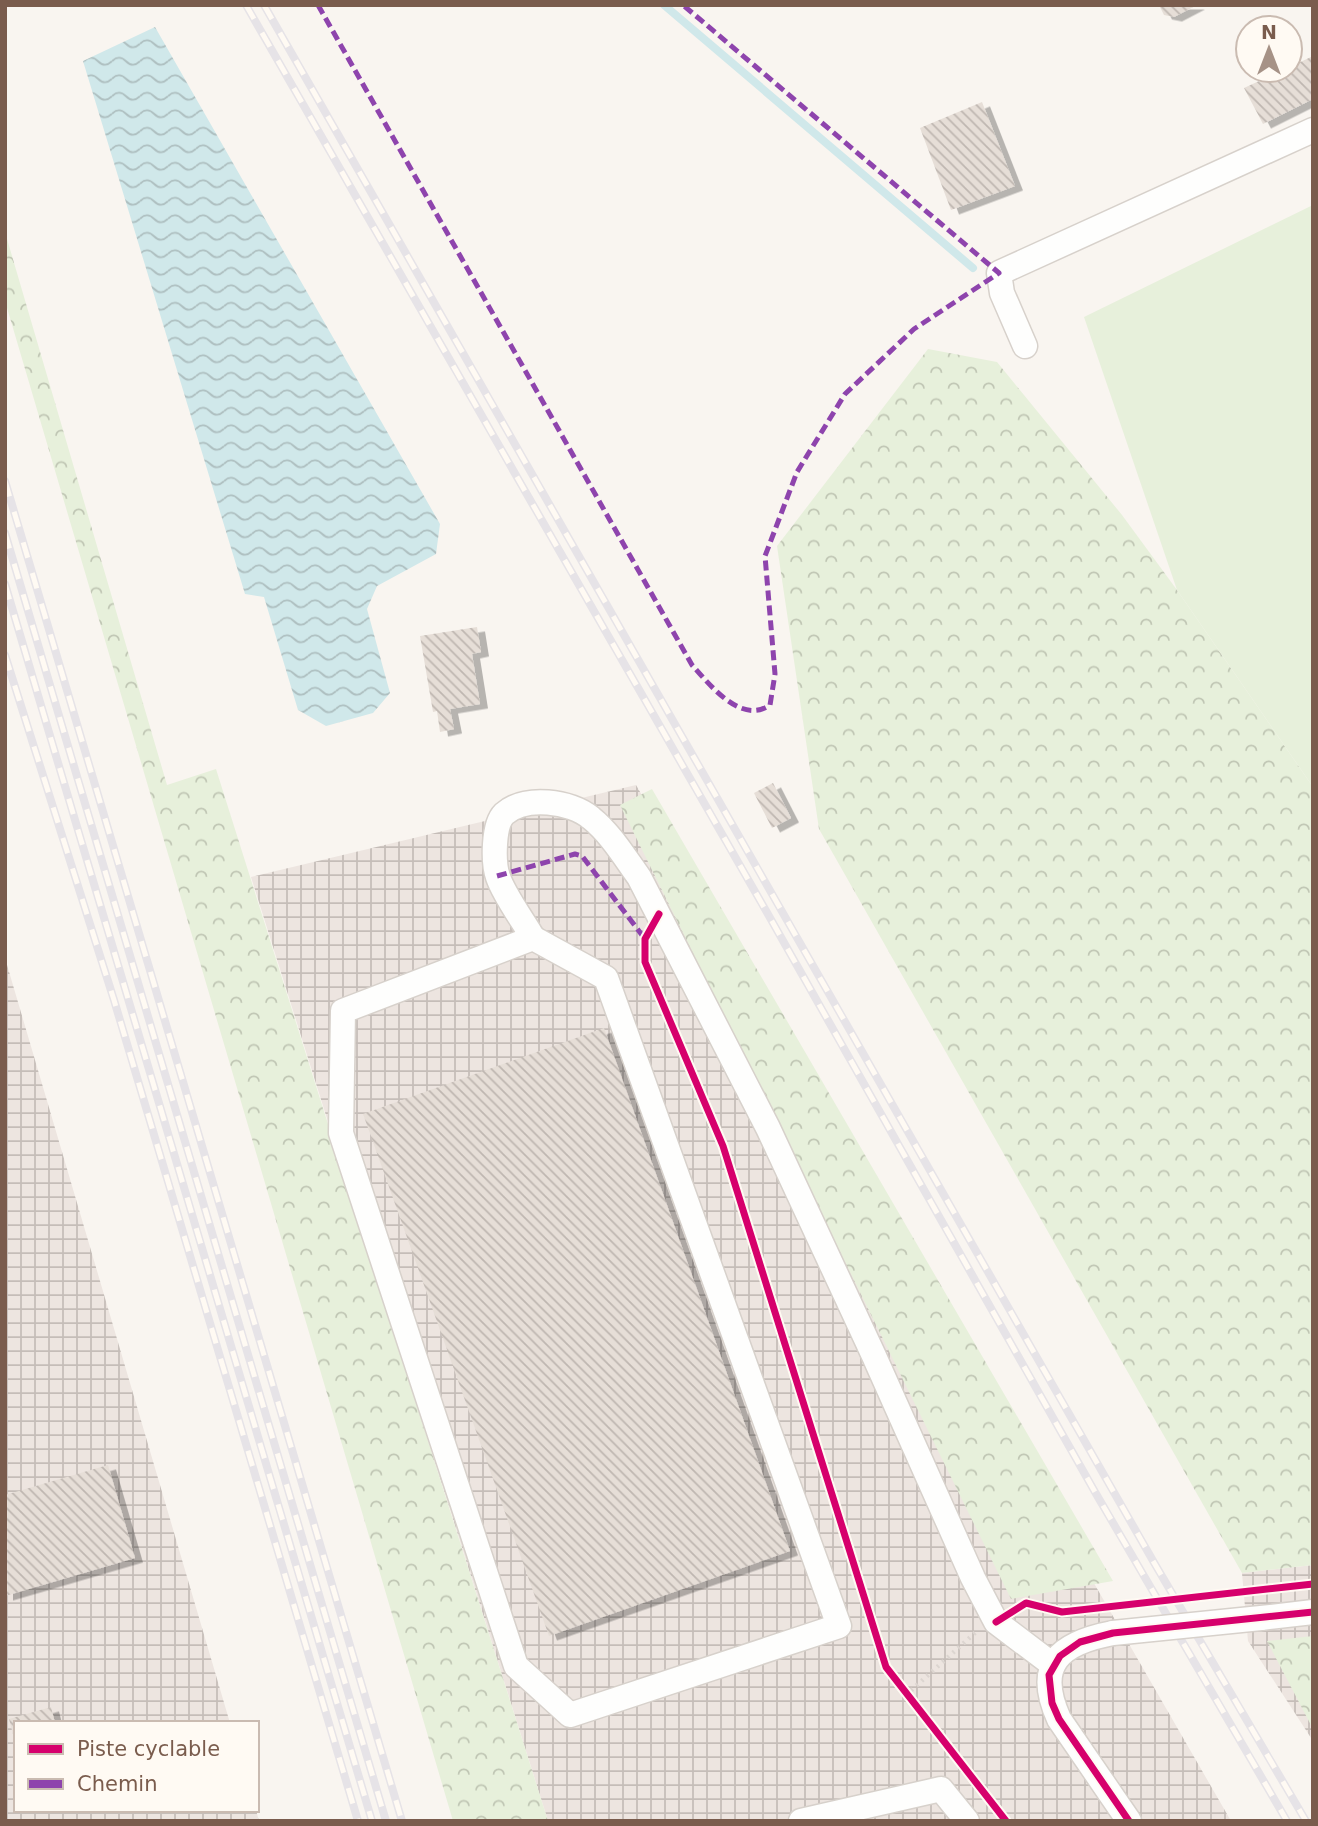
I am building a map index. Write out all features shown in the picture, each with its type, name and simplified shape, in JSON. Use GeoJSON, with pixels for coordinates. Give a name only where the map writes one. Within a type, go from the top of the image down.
{"type":"FeatureCollection","features":[{"type":"Feature","properties":{"kind":"street"},"geometry":{"type":"LineString","coordinates":[[1025,346],[1002,293],[999,273],[1313,130]]}},
{"type":"Feature","properties":{"kind":"street"},"geometry":{"type":"LineString","coordinates":[[533,938],[343,1011],[341,1133],[516,1666],[570,1715],[839,1626],[606,978],[533,938],[497,876],[494,846],[497,828],[503,815],[520,806],[537,803],[557,804],[590,817],[625,858],[659,914],[768,1128],[973,1578],[996,1622],[1053,1665]]}},
{"type":"Feature","properties":{"kind":"street"},"geometry":{"type":"LineString","coordinates":[[1129,1821],[1059,1720],[1052,1703],[1049,1675],[1060,1656],[1080,1642],[1113,1633],[1313,1612]]}},
{"type":"Feature","properties":{"kind":"street"},"geometry":{"type":"LineString","coordinates":[[800,1821],[942,1789],[967,1821]]}},
{"type":"Feature","properties":{"kind":"path"},"geometry":{"type":"LineString","coordinates":[[906,1695],[981,1628],[996,1622]]}},
{"type":"Feature","properties":{"kind":"shaded area"},"geometry":{"type":"Polygon","coordinates":[[[636,785],[1231,1821],[548,1821],[251,877],[636,785]]]}},
{"type":"Feature","properties":{"kind":"shaded area"},"geometry":{"type":"Polygon","coordinates":[[[5,958],[229,1721],[14,1721],[14,1812],[257,1812],[259,1821],[5,1821],[5,958]]]}},
{"type":"Feature","properties":{"kind":"shaded area"},"geometry":{"type":"Polygon","coordinates":[[[1313,1565],[1313,1741],[1248,1641],[1242,1573],[1313,1565]]]}},
{"type":"Feature","properties":{"kind":"green space"},"geometry":{"type":"Polygon","coordinates":[[[1313,205],[1313,787],[1177,590],[1084,317],[1313,205]]]}},
{"type":"Feature","properties":{"kind":"green space"},"geometry":{"type":"Polygon","coordinates":[[[5,232],[167,785],[216,769],[548,1821],[453,1821],[5,301],[5,232]]]}},
{"type":"Feature","properties":{"kind":"green space"},"geometry":{"type":"Polygon","coordinates":[[[928,349],[997,362],[1122,515],[1313,787],[1313,1565],[1242,1573],[819,829],[777,546],[928,349]]]}},
{"type":"Feature","properties":{"kind":"green space"},"geometry":{"type":"Polygon","coordinates":[[[652,789],[1113,1581],[1011,1599],[620,805],[652,789]]]}},
{"type":"Feature","properties":{"kind":"green space"},"geometry":{"type":"Polygon","coordinates":[[[1313,1636],[1313,1729],[1267,1641],[1313,1636]]]}},
{"type":"Feature","properties":{"kind":"water"},"geometry":{"type":"Polygon","coordinates":[[[155,27],[440,524],[436,554],[377,586],[367,609],[390,693],[373,713],[326,726],[298,710],[264,597],[245,594],[83,61],[155,27]]]}},
{"type":"Feature","properties":{"kind":"building"},"geometry":{"type":"Polygon","coordinates":[[[1159,5],[1197,5],[1174,17],[1164,15],[1159,5]]]}},
{"type":"Feature","properties":{"kind":"building"},"geometry":{"type":"Polygon","coordinates":[[[1313,56],[1313,99],[1263,124],[1244,88],[1253,84],[1304,84],[1304,60],[1313,56]]]}},
{"type":"Feature","properties":{"kind":"building"},"geometry":{"type":"Polygon","coordinates":[[[982,102],[1015,186],[951,210],[920,128],[982,102]]]}},
{"type":"Feature","properties":{"kind":"building"},"geometry":{"type":"Polygon","coordinates":[[[477,627],[481,652],[472,654],[480,704],[450,709],[454,729],[440,732],[437,711],[433,712],[420,636],[477,627]]]}},
{"type":"Feature","properties":{"kind":"building"},"geometry":{"type":"Polygon","coordinates":[[[773,783],[791,818],[772,828],[754,793],[773,783]]]}},
{"type":"Feature","properties":{"kind":"building"},"geometry":{"type":"Polygon","coordinates":[[[604,1028],[790,1551],[549,1636],[363,1114],[604,1028]]]}},
{"type":"Feature","properties":{"kind":"building"},"geometry":{"type":"Polygon","coordinates":[[[108,1465],[135,1558],[5,1596],[5,1495],[108,1465]]]}},
{"type":"Feature","properties":{"kind":"building"},"geometry":{"type":"Polygon","coordinates":[[[51,1707],[54,1721],[14,1721],[14,1738],[9,1719],[51,1707]]]}},
{"type":"Feature","properties":{"kind":"waterway"},"geometry":{"type":"LineString","coordinates":[[664,5],[973,268]]}},
{"type":"Feature","properties":{"kind":"railway"},"geometry":{"type":"LineString","coordinates":[[246,5],[765,909],[1095,1492],[1287,1821]]}},
{"type":"Feature","properties":{"kind":"railway"},"geometry":{"type":"LineString","coordinates":[[264,5],[1156,1566],[1306,1821]]}},
{"type":"Feature","properties":{"kind":"railway"},"geometry":{"type":"LineString","coordinates":[[5,481],[402,1821]]}},
{"type":"Feature","properties":{"kind":"railway"},"geometry":{"type":"LineString","coordinates":[[5,533],[386,1821]]}},
{"type":"Feature","properties":{"kind":"railway"},"geometry":{"type":"LineString","coordinates":[[5,584],[372,1821]]}},
{"type":"Feature","properties":{"kind":"railway"},"geometry":{"type":"LineString","coordinates":[[5,655],[114,1000],[358,1821]]}},
{"type":"Feature","properties":{"kind":"marked path"},"geometry":{"type":"LineString","coordinates":[[318,5],[692,665],[727,700],[748,710],[759,710],[770,705],[775,674],[765,556],[797,472],[845,394],[914,329],[999,273],[683,5]]}},
{"type":"Feature","properties":{"kind":"marked path"},"geometry":{"type":"LineString","coordinates":[[497,876],[575,854],[582,856],[645,939]]}},
{"type":"Feature","properties":{"kind":"cycle path"},"geometry":{"type":"LineString","coordinates":[[659,914],[645,939],[645,962],[723,1146],[886,1667],[1006,1821]]}},
{"type":"Feature","properties":{"kind":"cycle path"},"geometry":{"type":"LineString","coordinates":[[996,1622],[1026,1603],[1062,1612],[1313,1584]]}},
{"type":"Feature","properties":{"kind":"cycle path"},"geometry":{"type":"LineString","coordinates":[[1129,1821],[1059,1719],[1052,1703],[1049,1675],[1060,1656],[1080,1642],[1113,1633],[1313,1612]]}}]}
